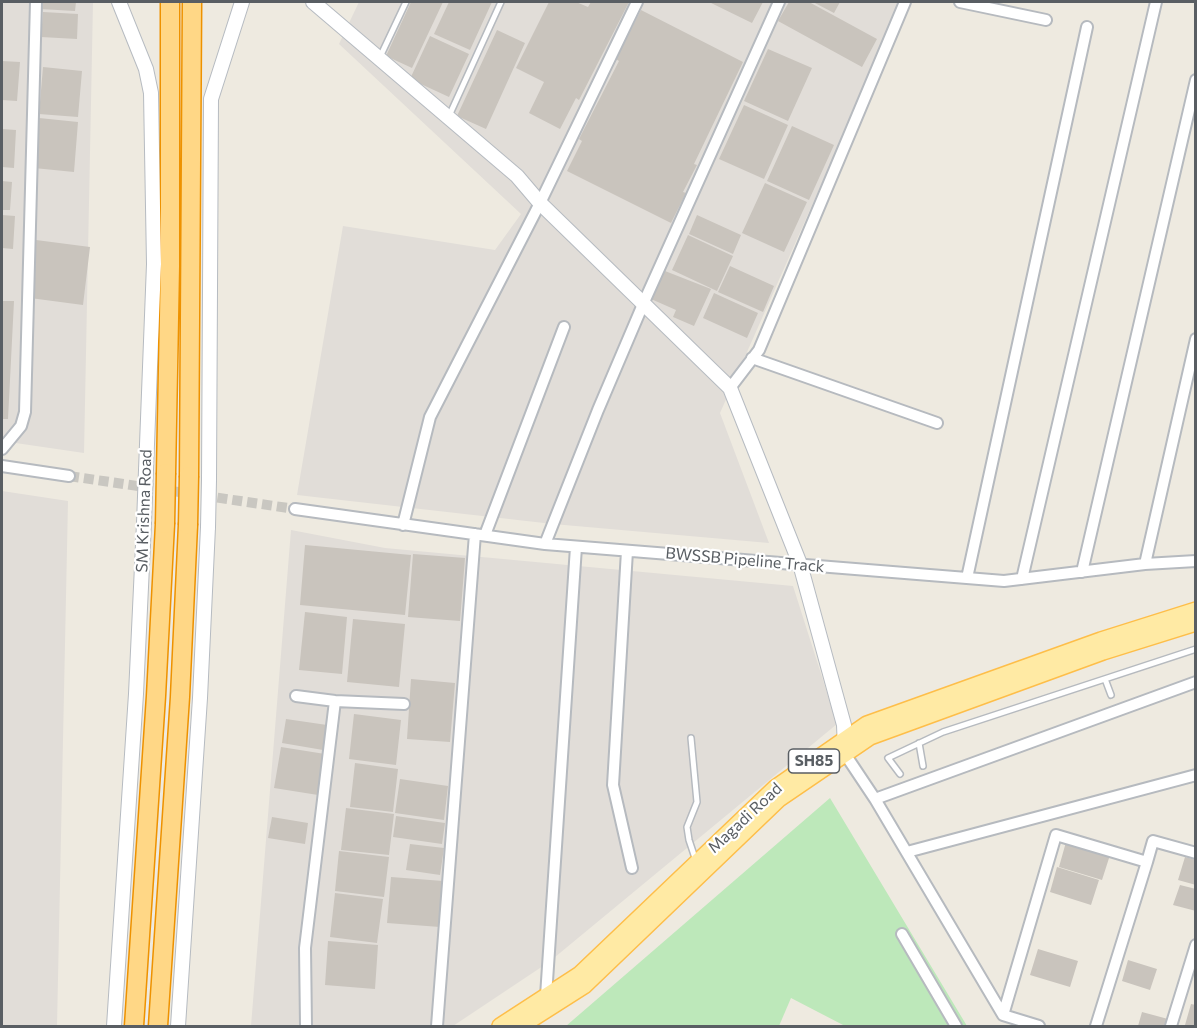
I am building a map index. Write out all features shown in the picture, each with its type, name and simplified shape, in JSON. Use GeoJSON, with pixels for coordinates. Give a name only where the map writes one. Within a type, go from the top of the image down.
{"type":"FeatureCollection","features":[{"type":"Feature","properties":{"kind":"highway","name":"SM Krishna Road"},"geometry":{"type":"LineString","coordinates":[[134,1026],[165,524],[170,266],[170,2]]}},
{"type":"Feature","properties":{"kind":"highway"},"geometry":{"type":"LineString","coordinates":[[158,1026],[180,697],[188,525],[192,2]]}},
{"type":"Feature","properties":{"kind":"main road","name":"Magadi Road"},"geometry":{"type":"LineString","coordinates":[[500,1026],[580,974],[775,788],[845,748],[870,737],[1193,621]]}},
{"type":"Feature","properties":{"kind":"main road","name":"Magadi Road"},"geometry":{"type":"LineString","coordinates":[[521,1026],[584,986],[780,799],[845,748]]}},
{"type":"Feature","properties":{"kind":"street"},"geometry":{"type":"LineString","coordinates":[[2,449],[21,426],[25,412],[36,2]]}},
{"type":"Feature","properties":{"kind":"street","name":"SM Krishna Road"},"geometry":{"type":"LineString","coordinates":[[114,1026],[136,694],[154,264],[151,93],[146,69],[119,2]]}},
{"type":"Feature","properties":{"kind":"street"},"geometry":{"type":"LineString","coordinates":[[178,1026],[200,698],[208,527],[211,99],[242,2]]}},
{"type":"Feature","properties":{"kind":"street"},"geometry":{"type":"LineString","coordinates":[[313,2],[517,176],[540,203],[730,388],[800,564],[844,725],[845,748],[1003,1015],[1039,1026]]}},
{"type":"Feature","properties":{"kind":"street"},"geometry":{"type":"LineString","coordinates":[[403,525],[430,417],[540,203],[638,2]]}},
{"type":"Feature","properties":{"kind":"street"},"geometry":{"type":"LineString","coordinates":[[545,544],[644,302],[779,2]]}},
{"type":"Feature","properties":{"kind":"street"},"geometry":{"type":"LineString","coordinates":[[730,388],[759,350],[905,2]]}},
{"type":"Feature","properties":{"kind":"street"},"geometry":{"type":"LineString","coordinates":[[960,2],[1046,20]]}},
{"type":"Feature","properties":{"kind":"street"},"geometry":{"type":"LineString","coordinates":[[1022,579],[1156,2]]}},
{"type":"Feature","properties":{"kind":"street"},"geometry":{"type":"LineString","coordinates":[[967,578],[1087,27]]}},
{"type":"Feature","properties":{"kind":"street"},"geometry":{"type":"LineString","coordinates":[[1082,572],[1196,80]]}},
{"type":"Feature","properties":{"kind":"street"},"geometry":{"type":"LineString","coordinates":[[436,1026],[480,535],[564,327]]}},
{"type":"Feature","properties":{"kind":"street"},"geometry":{"type":"LineString","coordinates":[[1145,564],[1196,339]]}},
{"type":"Feature","properties":{"kind":"street"},"geometry":{"type":"LineString","coordinates":[[752,358],[938,423]]}},
{"type":"Feature","properties":{"kind":"street"},"geometry":{"type":"LineString","coordinates":[[2,466],[69,476]]}},
{"type":"Feature","properties":{"kind":"street"},"geometry":{"type":"LineString","coordinates":[[166,481],[189,485]]}},
{"type":"Feature","properties":{"kind":"street","name":"BWSSB Pipeline Track"},"geometry":{"type":"LineString","coordinates":[[295,509],[545,544],[1004,581],[1145,564],[1196,561]]}},
{"type":"Feature","properties":{"kind":"street"},"geometry":{"type":"LineString","coordinates":[[546,996],[576,546]]}},
{"type":"Feature","properties":{"kind":"street"},"geometry":{"type":"LineString","coordinates":[[627,550],[613,785],[632,868]]}},
{"type":"Feature","properties":{"kind":"street"},"geometry":{"type":"LineString","coordinates":[[875,799],[1196,682]]}},
{"type":"Feature","properties":{"kind":"street"},"geometry":{"type":"LineString","coordinates":[[296,696],[335,701],[404,704]]}},
{"type":"Feature","properties":{"kind":"street"},"geometry":{"type":"LineString","coordinates":[[306,1026],[305,948],[335,701]]}},
{"type":"Feature","properties":{"kind":"street"},"geometry":{"type":"LineString","coordinates":[[907,852],[1196,775]]}},
{"type":"Feature","properties":{"kind":"street"},"geometry":{"type":"LineString","coordinates":[[1003,1015],[1056,835],[1147,862]]}},
{"type":"Feature","properties":{"kind":"street"},"geometry":{"type":"LineString","coordinates":[[1096,1026],[1153,841],[1196,853]]}},
{"type":"Feature","properties":{"kind":"street"},"geometry":{"type":"LineString","coordinates":[[902,934],[956,1026]]}},
{"type":"Feature","properties":{"kind":"street"},"geometry":{"type":"LineString","coordinates":[[1171,1026],[1196,945]]}},
{"type":"Feature","properties":{"kind":"lane"},"geometry":{"type":"LineString","coordinates":[[380,58],[406,2]]}},
{"type":"Feature","properties":{"kind":"lane"},"geometry":{"type":"LineString","coordinates":[[448,117],[501,2]]}},
{"type":"Feature","properties":{"kind":"lane"},"geometry":{"type":"LineString","coordinates":[[900,774],[888,758],[943,732],[1196,649]]}},
{"type":"Feature","properties":{"kind":"lane"},"geometry":{"type":"LineString","coordinates":[[1105,679],[1111,695]]}},
{"type":"Feature","properties":{"kind":"lane"},"geometry":{"type":"LineString","coordinates":[[691,738],[697,802],[687,827],[697,862]]}},
{"type":"Feature","properties":{"kind":"lane"},"geometry":{"type":"LineString","coordinates":[[919,743],[923,766]]}},
{"type":"Feature","properties":{"kind":"shaded area"},"geometry":{"type":"Polygon","coordinates":[[[2,2],[93,2],[84,453],[2,441],[2,2]]]}},
{"type":"Feature","properties":{"kind":"shaded area"},"geometry":{"type":"Polygon","coordinates":[[[359,2],[902,2],[720,413],[769,543],[553,524],[297,495],[343,226],[495,250],[521,214],[339,44],[359,2]]]}},
{"type":"Feature","properties":{"kind":"shaded area"},"geometry":{"type":"Polygon","coordinates":[[[2,491],[68,501],[57,1026],[2,1026],[2,491]]]}},
{"type":"Feature","properties":{"kind":"shaded area"},"geometry":{"type":"Polygon","coordinates":[[[291,530],[385,548],[793,586],[837,724],[549,962],[453,1026],[251,1026],[291,530]]]}},
{"type":"Feature","properties":{"kind":"green space"},"geometry":{"type":"Polygon","coordinates":[[[830,798],[967,1026],[845,1026],[791,998],[779,1026],[566,1026],[830,798]]]}},
{"type":"Feature","properties":{"kind":"building"},"geometry":{"type":"Polygon","coordinates":[[[41,2],[76,2],[75,11],[40,9],[41,2]]]}},
{"type":"Feature","properties":{"kind":"building"},"geometry":{"type":"Polygon","coordinates":[[[411,2],[443,2],[412,68],[386,56],[411,2]]]}},
{"type":"Feature","properties":{"kind":"building"},"geometry":{"type":"Polygon","coordinates":[[[449,2],[492,2],[470,50],[434,34],[449,2]]]}},
{"type":"Feature","properties":{"kind":"building"},"geometry":{"type":"Polygon","coordinates":[[[549,2],[576,2],[588,7],[591,2],[629,2],[579,100],[576,98],[560,129],[529,113],[544,82],[516,68],[549,2]]]}},
{"type":"Feature","properties":{"kind":"building"},"geometry":{"type":"Polygon","coordinates":[[[709,2],[763,2],[752,23],[709,2]]]}},
{"type":"Feature","properties":{"kind":"building"},"geometry":{"type":"Polygon","coordinates":[[[789,2],[809,2],[877,39],[862,67],[778,21],[789,2]]]}},
{"type":"Feature","properties":{"kind":"building"},"geometry":{"type":"Polygon","coordinates":[[[813,2],[840,2],[834,13],[813,2]]]}},
{"type":"Feature","properties":{"kind":"building"},"geometry":{"type":"Polygon","coordinates":[[[641,10],[743,62],[694,164],[697,165],[671,223],[567,171],[582,141],[579,139],[619,61],[616,59],[641,10]]]}},
{"type":"Feature","properties":{"kind":"building"},"geometry":{"type":"Polygon","coordinates":[[[43,12],[78,14],[77,39],[41,37],[43,12]]]}},
{"type":"Feature","properties":{"kind":"building"},"geometry":{"type":"Polygon","coordinates":[[[497,30],[525,43],[486,129],[457,116],[497,30]]]}},
{"type":"Feature","properties":{"kind":"building"},"geometry":{"type":"Polygon","coordinates":[[[430,36],[469,54],[449,97],[410,79],[430,36]]]}},
{"type":"Feature","properties":{"kind":"building"},"geometry":{"type":"Polygon","coordinates":[[[768,49],[812,68],[788,121],[744,101],[768,49]]]}},
{"type":"Feature","properties":{"kind":"building"},"geometry":{"type":"Polygon","coordinates":[[[2,61],[20,62],[17,101],[2,100],[2,61]]]}},
{"type":"Feature","properties":{"kind":"building"},"geometry":{"type":"Polygon","coordinates":[[[43,67],[82,71],[78,117],[39,114],[43,67]]]}},
{"type":"Feature","properties":{"kind":"building"},"geometry":{"type":"Polygon","coordinates":[[[744,105],[788,125],[764,179],[719,159],[744,105]]]}},
{"type":"Feature","properties":{"kind":"building"},"geometry":{"type":"Polygon","coordinates":[[[39,118],[78,122],[74,172],[34,168],[39,118]]]}},
{"type":"Feature","properties":{"kind":"building"},"geometry":{"type":"Polygon","coordinates":[[[792,126],[834,145],[809,200],[767,181],[792,126]]]}},
{"type":"Feature","properties":{"kind":"building"},"geometry":{"type":"Polygon","coordinates":[[[2,129],[16,130],[14,168],[2,167],[2,129]]]}},
{"type":"Feature","properties":{"kind":"building"},"geometry":{"type":"Polygon","coordinates":[[[2,181],[12,182],[10,210],[2,210],[2,181]]]}},
{"type":"Feature","properties":{"kind":"building"},"geometry":{"type":"Polygon","coordinates":[[[765,183],[807,202],[784,252],[742,233],[765,183]]]}},
{"type":"Feature","properties":{"kind":"building"},"geometry":{"type":"Polygon","coordinates":[[[2,215],[15,216],[13,249],[2,248],[2,215]]]}},
{"type":"Feature","properties":{"kind":"building"},"geometry":{"type":"Polygon","coordinates":[[[697,215],[741,235],[733,254],[689,234],[697,215]]]}},
{"type":"Feature","properties":{"kind":"building"},"geometry":{"type":"Polygon","coordinates":[[[688,235],[733,256],[717,291],[672,270],[688,235]]]}},
{"type":"Feature","properties":{"kind":"building"},"geometry":{"type":"Polygon","coordinates":[[[36,240],[90,247],[83,305],[30,298],[36,240]]]}},
{"type":"Feature","properties":{"kind":"building"},"geometry":{"type":"Polygon","coordinates":[[[730,266],[774,286],[763,312],[718,292],[730,266]]]}},
{"type":"Feature","properties":{"kind":"building"},"geometry":{"type":"Polygon","coordinates":[[[665,271],[711,289],[694,326],[673,317],[676,310],[651,299],[665,271]]]}},
{"type":"Feature","properties":{"kind":"building"},"geometry":{"type":"Polygon","coordinates":[[[714,293],[758,313],[747,338],[703,318],[714,293]]]}},
{"type":"Feature","properties":{"kind":"building"},"geometry":{"type":"Polygon","coordinates":[[[2,301],[14,301],[8,419],[2,419],[2,301]]]}},
{"type":"Feature","properties":{"kind":"building"},"geometry":{"type":"Polygon","coordinates":[[[305,545],[411,555],[405,615],[300,605],[305,545]]]}},
{"type":"Feature","properties":{"kind":"building"},"geometry":{"type":"Polygon","coordinates":[[[413,554],[465,558],[460,621],[408,617],[413,554]]]}},
{"type":"Feature","properties":{"kind":"building"},"geometry":{"type":"Polygon","coordinates":[[[305,612],[347,617],[342,674],[299,670],[305,612]]]}},
{"type":"Feature","properties":{"kind":"building"},"geometry":{"type":"Polygon","coordinates":[[[353,619],[405,624],[399,687],[347,682],[353,619]]]}},
{"type":"Feature","properties":{"kind":"building"},"geometry":{"type":"Polygon","coordinates":[[[411,679],[455,683],[450,742],[407,739],[411,679]]]}},
{"type":"Feature","properties":{"kind":"building"},"geometry":{"type":"Polygon","coordinates":[[[354,714],[401,720],[396,765],[349,759],[354,714]]]}},
{"type":"Feature","properties":{"kind":"building"},"geometry":{"type":"Polygon","coordinates":[[[286,719],[327,725],[323,750],[282,743],[286,719]]]}},
{"type":"Feature","properties":{"kind":"building"},"geometry":{"type":"Polygon","coordinates":[[[281,747],[325,754],[318,795],[274,788],[281,747]]]}},
{"type":"Feature","properties":{"kind":"building"},"geometry":{"type":"Polygon","coordinates":[[[355,763],[398,769],[393,812],[350,807],[355,763]]]}},
{"type":"Feature","properties":{"kind":"building"},"geometry":{"type":"Polygon","coordinates":[[[400,779],[448,786],[444,820],[395,813],[400,779]]]}},
{"type":"Feature","properties":{"kind":"building"},"geometry":{"type":"Polygon","coordinates":[[[346,808],[394,814],[389,855],[341,850],[346,808]]]}},
{"type":"Feature","properties":{"kind":"building"},"geometry":{"type":"Polygon","coordinates":[[[396,816],[445,823],[442,844],[393,837],[396,816]]]}},
{"type":"Feature","properties":{"kind":"building"},"geometry":{"type":"Polygon","coordinates":[[[272,817],[308,823],[305,844],[268,838],[272,817]]]}},
{"type":"Feature","properties":{"kind":"building"},"geometry":{"type":"Polygon","coordinates":[[[1066,842],[1110,855],[1102,880],[1059,867],[1066,842]]]}},
{"type":"Feature","properties":{"kind":"building"},"geometry":{"type":"Polygon","coordinates":[[[410,844],[444,848],[440,875],[406,870],[410,844]]]}},
{"type":"Feature","properties":{"kind":"building"},"geometry":{"type":"Polygon","coordinates":[[[339,851],[389,857],[384,897],[335,891],[339,851]]]}},
{"type":"Feature","properties":{"kind":"building"},"geometry":{"type":"Polygon","coordinates":[[[1185,857],[1196,860],[1196,885],[1178,880],[1185,857]]]}},
{"type":"Feature","properties":{"kind":"building"},"geometry":{"type":"Polygon","coordinates":[[[1057,867],[1099,880],[1091,905],[1050,892],[1057,867]]]}},
{"type":"Feature","properties":{"kind":"building"},"geometry":{"type":"Polygon","coordinates":[[[391,877],[443,881],[440,927],[387,923],[391,877]]]}},
{"type":"Feature","properties":{"kind":"building"},"geometry":{"type":"Polygon","coordinates":[[[1180,885],[1196,889],[1196,911],[1173,905],[1180,885]]]}},
{"type":"Feature","properties":{"kind":"building"},"geometry":{"type":"Polygon","coordinates":[[[335,893],[383,899],[377,943],[330,937],[335,893]]]}},
{"type":"Feature","properties":{"kind":"building"},"geometry":{"type":"Polygon","coordinates":[[[328,941],[378,945],[375,989],[325,985],[328,941]]]}},
{"type":"Feature","properties":{"kind":"building"},"geometry":{"type":"Polygon","coordinates":[[[1038,949],[1078,961],[1070,987],[1030,975],[1038,949]]]}},
{"type":"Feature","properties":{"kind":"building"},"geometry":{"type":"Polygon","coordinates":[[[1128,960],[1157,969],[1150,990],[1122,981],[1128,960]]]}},
{"type":"Feature","properties":{"kind":"building"},"geometry":{"type":"Polygon","coordinates":[[[1191,1004],[1196,1005],[1196,1026],[1185,1025],[1191,1004]]]}},
{"type":"Feature","properties":{"kind":"building"},"geometry":{"type":"Polygon","coordinates":[[[1142,1012],[1168,1019],[1166,1026],[1138,1026],[1142,1012]]]}},
{"type":"Feature","properties":{"kind":"tunnel"},"geometry":{"type":"LineString","coordinates":[[69,476],[295,509]]}}]}
